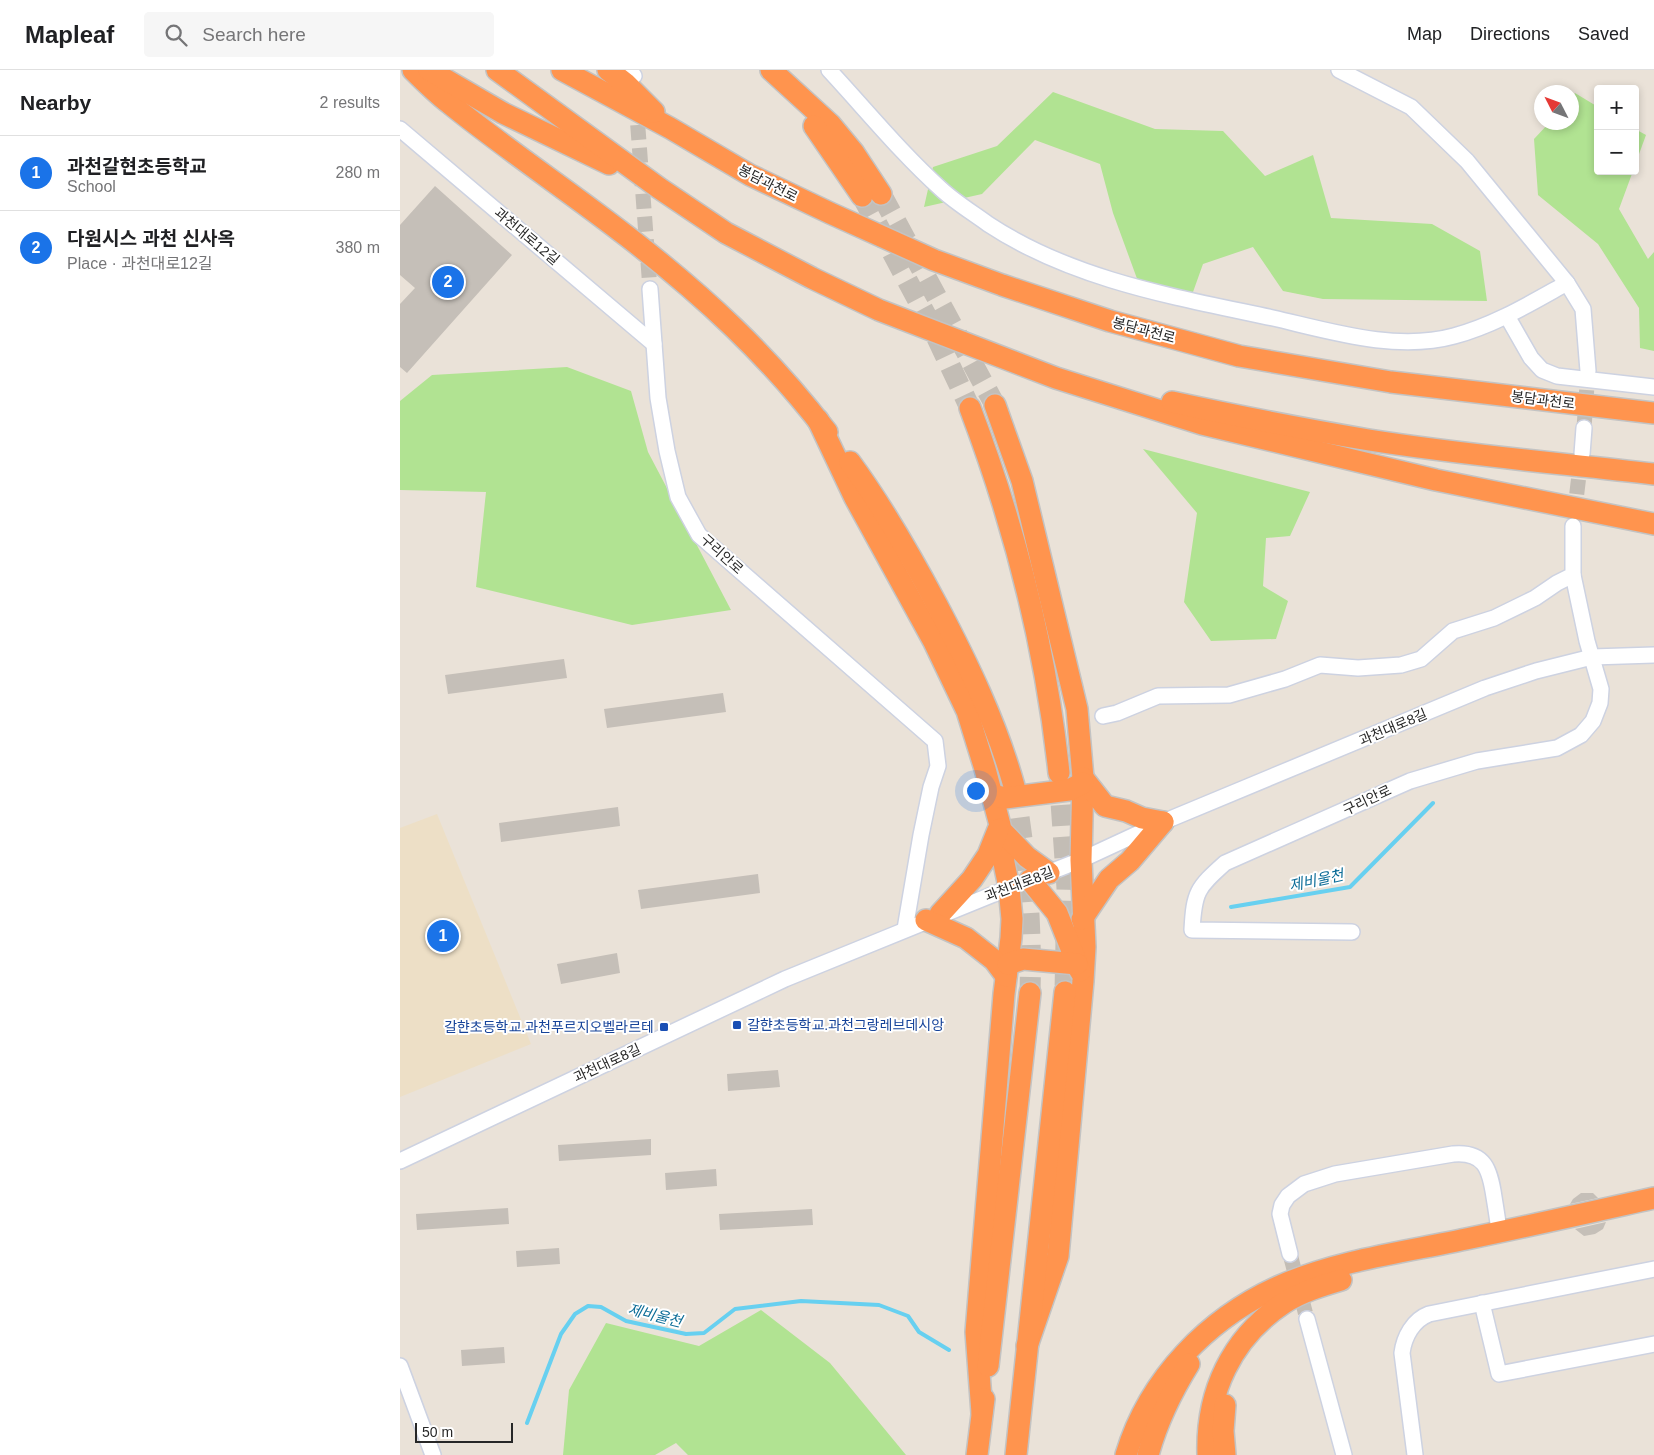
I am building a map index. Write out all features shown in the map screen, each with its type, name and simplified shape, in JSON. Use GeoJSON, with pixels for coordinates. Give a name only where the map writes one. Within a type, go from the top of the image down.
{"type":"FeatureCollection","features":[{"type":"Feature","properties":{"kind":"highway"},"geometry":{"type":"LineString","coordinates":[[412,70],[448,103],[628,237],[705,300],[759,351],[818,420],[852,464],[892,526],[924,581],[987,706],[1014,786]]}},
{"type":"Feature","properties":{"kind":"highway"},"geometry":{"type":"LineString","coordinates":[[428,70],[502,113],[659,188]]}},
{"type":"Feature","properties":{"kind":"highway"},"geometry":{"type":"LineString","coordinates":[[497,70],[659,188],[726,233],[812,278],[879,310],[1056,378],[1211,426],[1436,480],[1654,524]]}},
{"type":"Feature","properties":{"kind":"highway"},"geometry":{"type":"LineString","coordinates":[[562,70],[670,128]]}},
{"type":"Feature","properties":{"kind":"highway"},"geometry":{"type":"LineString","coordinates":[[608,70],[625,82],[670,128]]}},
{"type":"Feature","properties":{"kind":"highway"},"geometry":{"type":"LineString","coordinates":[[770,70],[830,124],[854,152],[871,195]]}},
{"type":"Feature","properties":{"kind":"highway","name":"봉담과천로"},"geometry":{"type":"LineString","coordinates":[[670,128],[750,175],[934,260],[1002,285],[1110,320],[1239,356],[1391,382],[1654,413]]}},
{"type":"Feature","properties":{"kind":"highway"},"geometry":{"type":"LineString","coordinates":[[1056,378],[1258,420],[1368,440],[1444,451],[1654,474]]}},
{"type":"Feature","properties":{"kind":"highway"},"geometry":{"type":"LineString","coordinates":[[995,405],[1022,481],[1077,709],[1083,780],[1081,860],[1082,920],[1085,947],[1080,973],[1058,1256],[1027,1346]]}},
{"type":"Feature","properties":{"kind":"highway"},"geometry":{"type":"LineString","coordinates":[[970,408],[996,484],[1024,584],[1048,690],[1059,773]]}},
{"type":"Feature","properties":{"kind":"highway"},"geometry":{"type":"LineString","coordinates":[[818,420],[855,498],[934,642],[963,702],[992,794],[1000,827],[1012,919],[976,1332],[982,1413]]}},
{"type":"Feature","properties":{"kind":"highway"},"geometry":{"type":"LineString","coordinates":[[992,794],[1005,798],[1069,790],[1083,780]]}},
{"type":"Feature","properties":{"kind":"highway"},"geometry":{"type":"LineString","coordinates":[[1083,780],[1105,806],[1126,811],[1142,818],[1164,822]]}},
{"type":"Feature","properties":{"kind":"highway"},"geometry":{"type":"LineString","coordinates":[[1082,920],[1108,879],[1130,861],[1164,822]]}},
{"type":"Feature","properties":{"kind":"highway"},"geometry":{"type":"LineString","coordinates":[[1000,827],[1027,857],[1039,876],[1057,913],[1080,973]]}},
{"type":"Feature","properties":{"kind":"highway"},"geometry":{"type":"LineString","coordinates":[[1000,827],[988,855],[972,879],[933,917],[966,938],[1007,970]]}},
{"type":"Feature","properties":{"kind":"highway"},"geometry":{"type":"LineString","coordinates":[[1007,970],[1023,960],[1080,973]]}},
{"type":"Feature","properties":{"kind":"highway"},"geometry":{"type":"LineString","coordinates":[[1016,1455],[1065,992]]}},
{"type":"Feature","properties":{"kind":"highway"},"geometry":{"type":"LineString","coordinates":[[977,1455],[1030,993]]}},
{"type":"Feature","properties":{"kind":"highway"},"geometry":{"type":"LineString","coordinates":[[1126,1455],[1146,1406],[1168,1372],[1210,1331],[1263,1294],[1284,1284],[1330,1268],[1654,1198]]}},
{"type":"Feature","properties":{"kind":"highway"},"geometry":{"type":"LineString","coordinates":[[1208,1455],[1210,1418],[1215,1396],[1230,1359],[1241,1341],[1254,1327],[1285,1303],[1313,1290],[1348,1278],[1654,1209]]}},
{"type":"Feature","properties":{"kind":"highway"},"geometry":{"type":"LineString","coordinates":[[1225,1455],[1223,1431],[1228,1389],[1244,1354],[1266,1328],[1280,1316],[1312,1296],[1348,1278]]}},
{"type":"Feature","properties":{"kind":"highway"},"geometry":{"type":"LineString","coordinates":[[1148,1455],[1160,1420],[1178,1381],[1190,1362],[1214,1332],[1244,1306]]}},
{"type":"Feature","properties":{"kind":"street"},"geometry":{"type":"LineString","coordinates":[[829,70],[899,147],[942,190],[1018,242],[1055,260],[1114,281],[1187,300],[1372,340],[1418,341],[1453,336],[1507,316],[1567,283]]}},
{"type":"Feature","properties":{"kind":"street"},"geometry":{"type":"LineString","coordinates":[[1339,70],[1411,107],[1467,161],[1567,283],[1583,309],[1588,371]]}},
{"type":"Feature","properties":{"kind":"street","name":"과천대로12길"},"geometry":{"type":"LineString","coordinates":[[400,129],[654,344]]}},
{"type":"Feature","properties":{"kind":"street","name":"구리안로"},"geometry":{"type":"LineString","coordinates":[[650,289],[658,398],[667,452],[678,496],[699,535],[935,742],[938,766],[921,835],[905,929]]}},
{"type":"Feature","properties":{"kind":"street"},"geometry":{"type":"LineString","coordinates":[[1507,316],[1531,358],[1542,370],[1558,376],[1654,388]]}},
{"type":"Feature","properties":{"kind":"street"},"geometry":{"type":"LineString","coordinates":[[1582,454],[1584,428]]}},
{"type":"Feature","properties":{"kind":"street","name":"구리안로"},"geometry":{"type":"LineString","coordinates":[[1352,932],[1192,930],[1193,904],[1202,883],[1225,863],[1410,781],[1477,761],[1557,748],[1581,735],[1593,721],[1600,704],[1600,689],[1573,575],[1573,526]]}},
{"type":"Feature","properties":{"kind":"street"},"geometry":{"type":"LineString","coordinates":[[1103,716],[1117,713],[1158,696],[1229,696],[1285,679],[1320,665],[1358,668],[1401,665],[1421,659],[1453,631],[1494,618],[1536,598],[1557,583],[1573,575]]}},
{"type":"Feature","properties":{"kind":"street","name":"과천대로8길"},"geometry":{"type":"LineString","coordinates":[[400,1161],[785,979],[933,917],[1081,860],[1164,822],[1485,688],[1536,671],[1592,657],[1654,655]]}},
{"type":"Feature","properties":{"kind":"street"},"geometry":{"type":"LineString","coordinates":[[1290,1254],[1280,1214],[1282,1205],[1288,1196],[1304,1184],[1335,1174],[1452,1154],[1474,1156],[1487,1168],[1492,1178],[1499,1232]]}},
{"type":"Feature","properties":{"kind":"street"},"geometry":{"type":"LineString","coordinates":[[1415,1455],[1402,1353],[1405,1338],[1413,1326],[1424,1316],[1654,1270]]}},
{"type":"Feature","properties":{"kind":"street"},"geometry":{"type":"LineString","coordinates":[[1482,1304],[1499,1374],[1654,1344]]}},
{"type":"Feature","properties":{"kind":"street"},"geometry":{"type":"LineString","coordinates":[[1307,1319],[1344,1455]]}},
{"type":"Feature","properties":{"kind":"street"},"geometry":{"type":"LineString","coordinates":[[400,1366],[433,1455]]}},
{"type":"Feature","properties":{"kind":"shaded area"},"geometry":{"type":"Polygon","coordinates":[[[437,814],[531,1044],[400,1097],[400,828],[437,814]]]}},
{"type":"Feature","properties":{"kind":"green space"},"geometry":{"type":"Polygon","coordinates":[[[1053,92],[1155,129],[1223,131],[1265,176],[1313,155],[1331,218],[1432,224],[1480,251],[1487,301],[1323,299],[1283,291],[1253,247],[1203,264],[1193,292],[1143,295],[1113,213],[1100,164],[1035,140],[982,194],[924,207],[933,167],[997,146],[1053,92]]]}},
{"type":"Feature","properties":{"kind":"green space"},"geometry":{"type":"Polygon","coordinates":[[[1579,95],[1594,105],[1594,175],[1632,175],[1619,209],[1648,259],[1654,252],[1654,351],[1640,348],[1639,308],[1598,244],[1538,195],[1534,139],[1542,130],[1579,130],[1579,95]]]}},
{"type":"Feature","properties":{"kind":"green space"},"geometry":{"type":"Polygon","coordinates":[[[1639,131],[1646,135],[1639,154],[1639,131]]]}},
{"type":"Feature","properties":{"kind":"green space"},"geometry":{"type":"Polygon","coordinates":[[[567,367],[631,391],[648,452],[731,610],[632,625],[476,587],[486,492],[400,490],[400,401],[432,375],[567,367]]]}},
{"type":"Feature","properties":{"kind":"green space"},"geometry":{"type":"Polygon","coordinates":[[[1143,449],[1310,492],[1290,536],[1266,538],[1263,586],[1288,601],[1276,639],[1211,641],[1184,602],[1197,513],[1143,449]]]}},
{"type":"Feature","properties":{"kind":"green space"},"geometry":{"type":"Polygon","coordinates":[[[761,1310],[830,1363],[906,1455],[688,1455],[676,1443],[655,1455],[563,1455],[569,1390],[606,1323],[699,1346],[761,1310]]]}},
{"type":"Feature","properties":{"kind":"building"},"geometry":{"type":"Polygon","coordinates":[[[435,186],[512,255],[407,373],[400,367],[400,304],[415,288],[400,275],[400,225],[435,186]]]}},
{"type":"Feature","properties":{"kind":"building"},"geometry":{"type":"Polygon","coordinates":[[[564,659],[567,678],[448,694],[445,675],[564,659]]]}},
{"type":"Feature","properties":{"kind":"building"},"geometry":{"type":"Polygon","coordinates":[[[723,693],[726,712],[607,728],[604,709],[723,693]]]}},
{"type":"Feature","properties":{"kind":"building"},"geometry":{"type":"Polygon","coordinates":[[[618,807],[620,826],[501,842],[499,823],[618,807]]]}},
{"type":"Feature","properties":{"kind":"building"},"geometry":{"type":"Polygon","coordinates":[[[758,874],[760,893],[641,909],[638,890],[758,874]]]}},
{"type":"Feature","properties":{"kind":"building"},"geometry":{"type":"Polygon","coordinates":[[[617,953],[620,973],[561,984],[557,964],[617,953]]]}},
{"type":"Feature","properties":{"kind":"building"},"geometry":{"type":"Polygon","coordinates":[[[778,1070],[780,1087],[728,1091],[727,1074],[778,1070]]]}},
{"type":"Feature","properties":{"kind":"building"},"geometry":{"type":"Polygon","coordinates":[[[651,1139],[651,1155],[559,1161],[558,1145],[651,1139]]]}},
{"type":"Feature","properties":{"kind":"building"},"geometry":{"type":"Polygon","coordinates":[[[716,1169],[717,1186],[666,1190],[665,1173],[716,1169]]]}},
{"type":"Feature","properties":{"kind":"building"},"geometry":{"type":"Polygon","coordinates":[[[1581,1193],[1593,1193],[1598,1198],[1570,1204],[1581,1193]]]}},
{"type":"Feature","properties":{"kind":"building"},"geometry":{"type":"Polygon","coordinates":[[[508,1208],[509,1224],[417,1230],[416,1214],[508,1208]]]}},
{"type":"Feature","properties":{"kind":"building"},"geometry":{"type":"Polygon","coordinates":[[[812,1209],[813,1225],[720,1230],[719,1214],[812,1209]]]}},
{"type":"Feature","properties":{"kind":"building"},"geometry":{"type":"Polygon","coordinates":[[[1606,1222],[1603,1229],[1595,1234],[1584,1236],[1575,1229],[1606,1222]]]}},
{"type":"Feature","properties":{"kind":"building"},"geometry":{"type":"Polygon","coordinates":[[[559,1248],[560,1264],[517,1267],[516,1251],[559,1248]]]}},
{"type":"Feature","properties":{"kind":"building"},"geometry":{"type":"Polygon","coordinates":[[[504,1347],[505,1363],[462,1366],[461,1350],[504,1347]]]}},
{"type":"Feature","properties":{"kind":"waterway","name":"제비울천"},"geometry":{"type":"LineString","coordinates":[[1231,907],[1350,887],[1433,803]]}},
{"type":"Feature","properties":{"kind":"waterway","name":"제비울천"},"geometry":{"type":"LineString","coordinates":[[527,1423],[561,1334],[575,1314],[588,1306],[601,1307],[626,1321],[686,1334],[704,1333],[735,1309],[801,1301],[879,1305],[908,1316],[919,1332],[949,1350]]}},
{"type":"Feature","properties":{"kind":"tunnel"},"geometry":{"type":"LineString","coordinates":[[636,102],[650,289]]}},
{"type":"Feature","properties":{"kind":"tunnel"},"geometry":{"type":"LineString","coordinates":[[881,194],[995,405]]}},
{"type":"Feature","properties":{"kind":"tunnel"},"geometry":{"type":"LineString","coordinates":[[862,196],[929,321],[970,408]]}},
{"type":"Feature","properties":{"kind":"tunnel"},"geometry":{"type":"LineString","coordinates":[[1584,428],[1588,371]]}},
{"type":"Feature","properties":{"kind":"tunnel"},"geometry":{"type":"LineString","coordinates":[[1574,517],[1581,458]]}},
{"type":"Feature","properties":{"kind":"tunnel"},"geometry":{"type":"LineString","coordinates":[[1059,773],[1067,888],[1065,992]]}},
{"type":"Feature","properties":{"kind":"tunnel"},"geometry":{"type":"LineString","coordinates":[[1014,786],[1027,889],[1030,993]]}},
{"type":"Feature","properties":{"kind":"tunnel"},"geometry":{"type":"LineString","coordinates":[[1290,1254],[1307,1319]]}},
{"type":"Feature","properties":{"kind":"place","name":"다원시스 과천 신사옥"},"geometry":{"type":"Point","coordinates":[448,282]}},
{"type":"Feature","properties":{"kind":"place","name":"과천갈현초등학교"},"geometry":{"type":"Point","coordinates":[443,936]}},
{"type":"Feature","properties":{"kind":"place","name":"갈햔초등학교.과천그랑레브데시앙"},"geometry":{"type":"Point","coordinates":[737,1025]}},
{"type":"Feature","properties":{"kind":"place","name":"갈햔초등학교.과천푸르지오벨라르테"},"geometry":{"type":"Point","coordinates":[664,1027]}}]}
